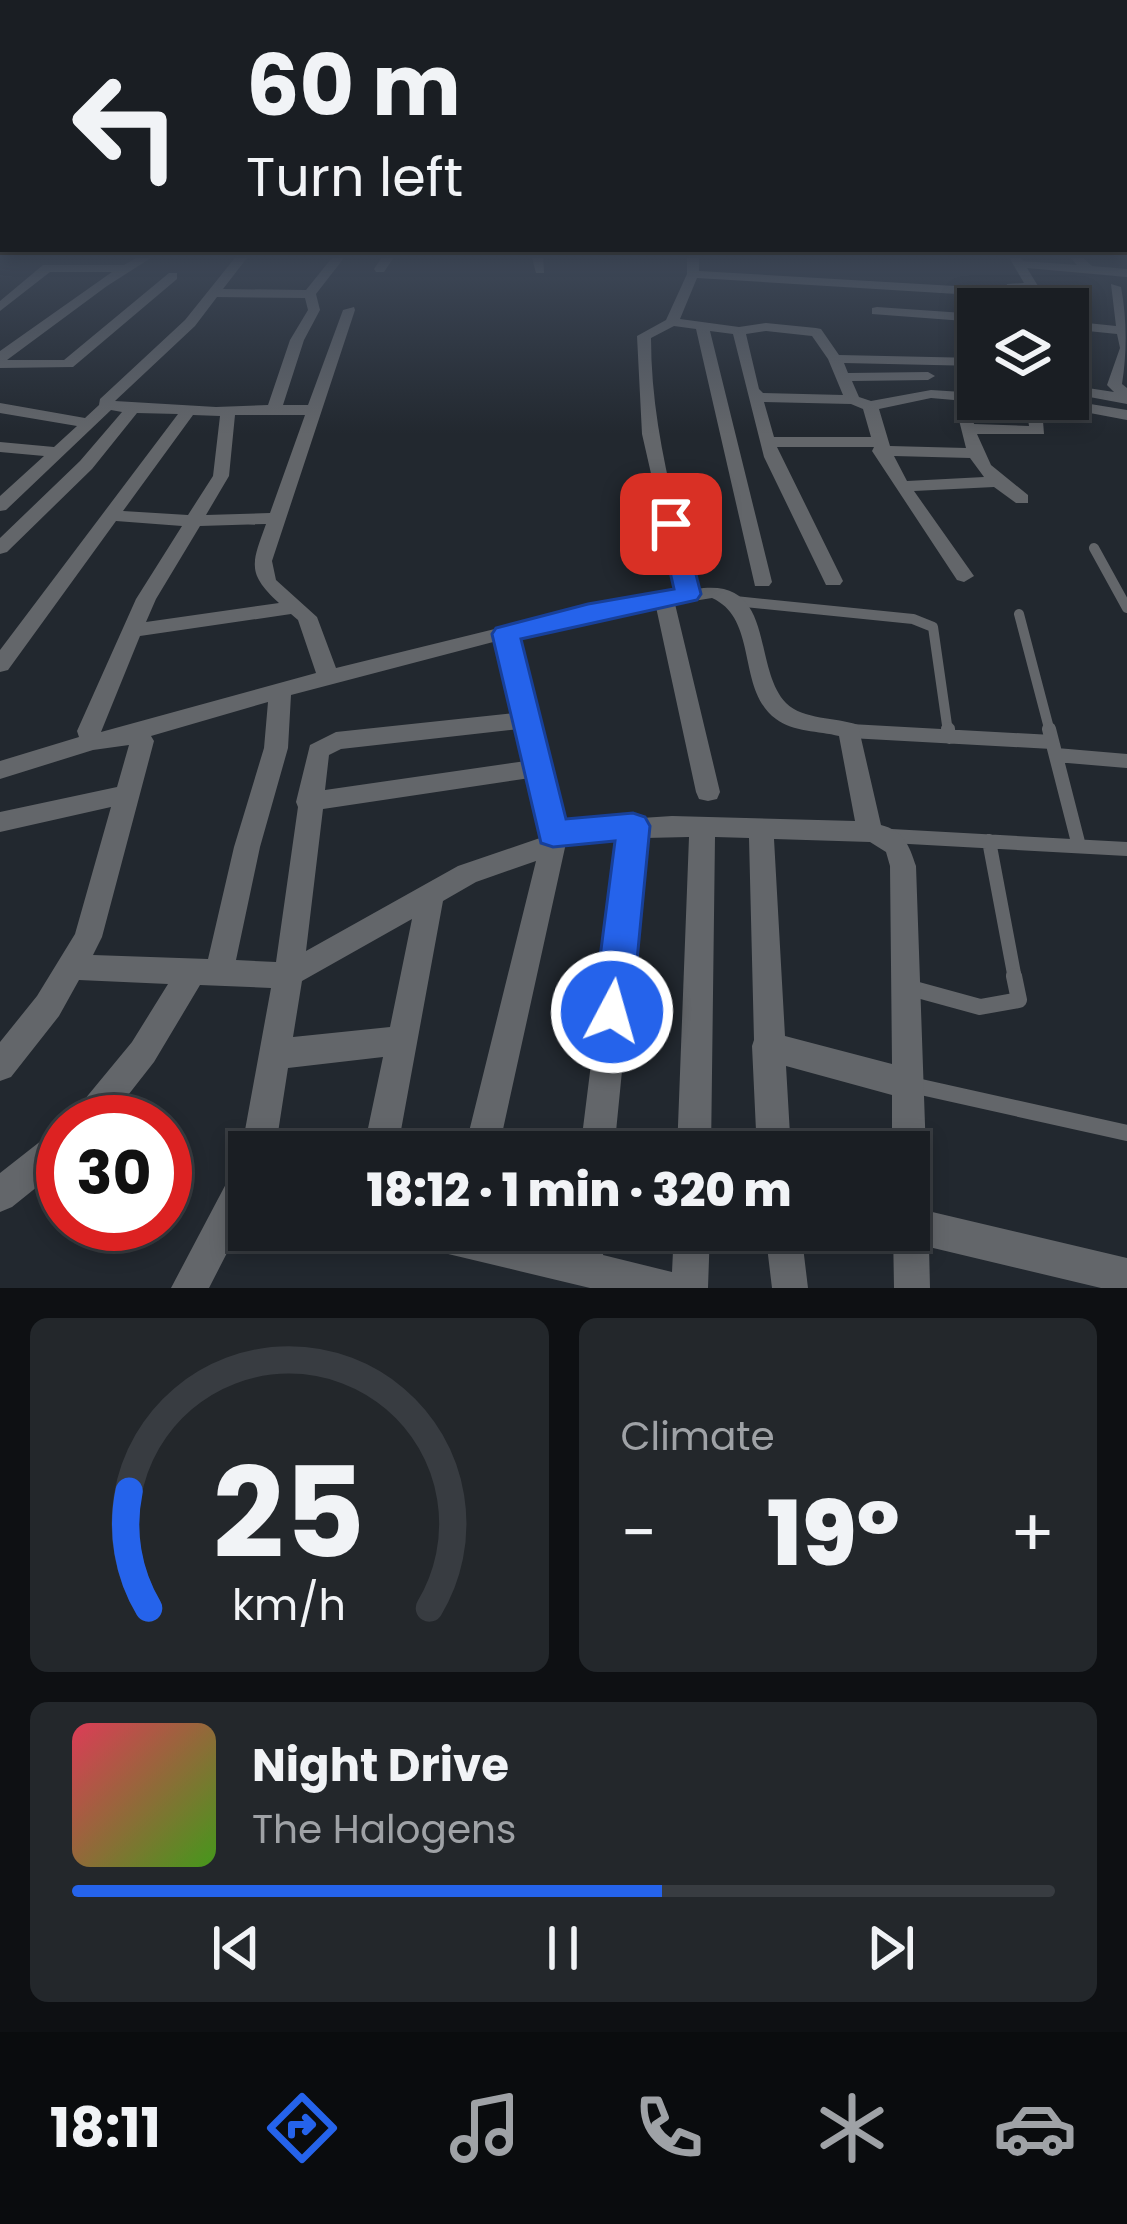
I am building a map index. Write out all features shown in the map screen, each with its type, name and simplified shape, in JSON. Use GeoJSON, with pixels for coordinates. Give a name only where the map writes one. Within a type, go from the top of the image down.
{"type":"FeatureCollection","features":[{"type":"Feature","properties":{"kind":"street"},"geometry":{"type":"LineString","coordinates":[[0,361],[63,314]]}},
{"type":"Feature","properties":{"kind":"street"},"geometry":{"type":"LineString","coordinates":[[0,361],[68,364],[128,314]]}},
{"type":"Feature","properties":{"kind":"street"},"geometry":{"type":"LineString","coordinates":[[108,405],[105,402],[114,390],[197,314]]}},
{"type":"Feature","properties":{"kind":"street"},"geometry":{"type":"LineString","coordinates":[[274,410],[297,340],[312,314]]}},
{"type":"Feature","properties":{"kind":"street"},"geometry":{"type":"LineString","coordinates":[[328,677],[307,617],[262,575],[275,518],[348,314]]}},
{"type":"Feature","properties":{"kind":"street"},"geometry":{"type":"LineString","coordinates":[[672,322],[675,314]]}},
{"type":"Feature","properties":{"kind":"street"},"geometry":{"type":"LineString","coordinates":[[922,314],[957,317]]}},
{"type":"Feature","properties":{"kind":"street"},"geometry":{"type":"LineString","coordinates":[[688,594],[647,408],[644,336],[672,322],[739,331],[808,330],[820,335],[861,403],[876,418],[879,446],[902,486],[964,576]]}},
{"type":"Feature","properties":{"kind":"street"},"geometry":{"type":"LineString","coordinates":[[702,326],[762,583]]}},
{"type":"Feature","properties":{"kind":"street"},"geometry":{"type":"LineString","coordinates":[[1089,327],[1125,330],[1127,348],[1114,385],[1127,397]]}},
{"type":"Feature","properties":{"kind":"street"},"geometry":{"type":"LineString","coordinates":[[739,331],[767,442],[832,581]]}},
{"type":"Feature","properties":{"kind":"street"},"geometry":{"type":"LineString","coordinates":[[836,359],[929,377],[957,391]]}},
{"type":"Feature","properties":{"kind":"street"},"geometry":{"type":"LineString","coordinates":[[754,394],[767,399],[861,403],[957,368]]}},
{"type":"Feature","properties":{"kind":"street"},"geometry":{"type":"LineString","coordinates":[[844,377],[929,377]]}},
{"type":"Feature","properties":{"kind":"street"},"geometry":{"type":"LineString","coordinates":[[1089,397],[1127,397]]}},
{"type":"Feature","properties":{"kind":"street"},"geometry":{"type":"LineString","coordinates":[[1089,404],[1127,416]]}},
{"type":"Feature","properties":{"kind":"street"},"geometry":{"type":"LineString","coordinates":[[0,506],[108,405],[314,410]]}},
{"type":"Feature","properties":{"kind":"street"},"geometry":{"type":"LineString","coordinates":[[0,408],[88,423]]}},
{"type":"Feature","properties":{"kind":"street"},"geometry":{"type":"LineString","coordinates":[[0,548],[86,465],[133,408]]}},
{"type":"Feature","properties":{"kind":"street"},"geometry":{"type":"LineString","coordinates":[[0,665],[190,410]]}},
{"type":"Feature","properties":{"kind":"street"},"geometry":{"type":"LineString","coordinates":[[92,742],[89,731],[132,631],[224,467],[228,412],[222,410]]}},
{"type":"Feature","properties":{"kind":"street"},"geometry":{"type":"LineString","coordinates":[[968,420],[974,453],[997,482],[1022,499]]}},
{"type":"Feature","properties":{"kind":"street"},"geometry":{"type":"LineString","coordinates":[[967,429],[1038,431],[1036,420]]}},
{"type":"Feature","properties":{"kind":"street"},"geometry":{"type":"LineString","coordinates":[[767,442],[974,453]]}},
{"type":"Feature","properties":{"kind":"street"},"geometry":{"type":"LineString","coordinates":[[0,447],[58,452]]}},
{"type":"Feature","properties":{"kind":"street"},"geometry":{"type":"LineString","coordinates":[[902,486],[997,482]]}},
{"type":"Feature","properties":{"kind":"street"},"geometry":{"type":"LineString","coordinates":[[115,516],[275,518]]}},
{"type":"Feature","properties":{"kind":"street"},"geometry":{"type":"LineString","coordinates":[[0,770],[328,677],[664,598],[714,592],[735,601],[771,699],[781,711],[793,719],[850,731],[878,834]]}},
{"type":"Feature","properties":{"kind":"street"},"geometry":{"type":"LineString","coordinates":[[664,598],[708,792]]}},
{"type":"Feature","properties":{"kind":"street"},"geometry":{"type":"LineString","coordinates":[[132,631],[297,607]]}},
{"type":"Feature","properties":{"kind":"street"},"geometry":{"type":"LineString","coordinates":[[487,1131],[553,839],[506,634]]}},
{"type":"Feature","properties":{"kind":"street"},"geometry":{"type":"LineString","coordinates":[[108,1095],[205,973],[276,748],[280,691]]}},
{"type":"Feature","properties":{"kind":"street"},"geometry":{"type":"LineString","coordinates":[[262,1131],[290,971],[312,765],[324,744],[527,720]]}},
{"type":"Feature","properties":{"kind":"street"},"geometry":{"type":"LineString","coordinates":[[0,1066],[72,967],[97,910],[142,741],[128,734]]}},
{"type":"Feature","properties":{"kind":"street"},"geometry":{"type":"LineString","coordinates":[[308,802],[539,767]]}},
{"type":"Feature","properties":{"kind":"street"},"geometry":{"type":"LineString","coordinates":[[0,821],[128,794]]}},
{"type":"Feature","properties":{"kind":"street"},"geometry":{"type":"LineString","coordinates":[[72,967],[290,971],[334,951],[431,893],[553,839],[633,826],[878,834],[897,847],[903,866],[910,1131]]}},
{"type":"Feature","properties":{"kind":"street"},"geometry":{"type":"LineString","coordinates":[[599,1131],[633,826]]}},
{"type":"Feature","properties":{"kind":"street"},"geometry":{"type":"LineString","coordinates":[[695,1131],[703,827]]}},
{"type":"Feature","properties":{"kind":"street"},"geometry":{"type":"LineString","coordinates":[[761,828],[773,1131]]}},
{"type":"Feature","properties":{"kind":"street"},"geometry":{"type":"LineString","coordinates":[[384,1131],[431,893]]}},
{"type":"Feature","properties":{"kind":"street"},"geometry":{"type":"LineString","coordinates":[[276,1054],[402,1040]]}},
{"type":"Feature","properties":{"kind":"street"},"geometry":{"type":"LineString","coordinates":[[767,1046],[909,1084]]}},
{"type":"Feature","properties":{"kind":"street"},"geometry":{"type":"LineString","coordinates":[[0,1195],[36,1171]]}},
{"type":"Feature","properties":{"kind":"street"},"geometry":{"type":"LineString","coordinates":[[189,1288],[228,1218]]}},
{"type":"Feature","properties":{"kind":"street"},"geometry":{"type":"LineString","coordinates":[[930,1229],[1127,1276]]}},
{"type":"Feature","properties":{"kind":"street"},"geometry":{"type":"LineString","coordinates":[[523,1251],[666,1288]]}},
{"type":"Feature","properties":{"kind":"street"},"geometry":{"type":"LineString","coordinates":[[584,1268],[586,1251]]}},
{"type":"Feature","properties":{"kind":"street"},"geometry":{"type":"LineString","coordinates":[[690,1288],[691,1251]]}},
{"type":"Feature","properties":{"kind":"street"},"geometry":{"type":"LineString","coordinates":[[786,1251],[790,1288]]}},
{"type":"Feature","properties":{"kind":"street"},"geometry":{"type":"LineString","coordinates":[[911,1251],[912,1288]]}},
{"type":"Feature","properties":{"kind":"lane"},"geometry":{"type":"LineString","coordinates":[[1094,548],[1127,608]]}},
{"type":"Feature","properties":{"kind":"lane"},"geometry":{"type":"LineString","coordinates":[[735,601],[913,619],[933,627],[949,737]]}},
{"type":"Feature","properties":{"kind":"lane"},"geometry":{"type":"LineString","coordinates":[[1019,614],[1079,846]]}},
{"type":"Feature","properties":{"kind":"lane"},"geometry":{"type":"LineString","coordinates":[[850,731],[1054,748],[1127,761]]}},
{"type":"Feature","properties":{"kind":"lane"},"geometry":{"type":"LineString","coordinates":[[878,834],[1126,852]]}},
{"type":"Feature","properties":{"kind":"lane"},"geometry":{"type":"LineString","coordinates":[[906,987],[993,1008],[1010,1007],[1019,1000],[989,842]]}},
{"type":"Feature","properties":{"kind":"lane"},"geometry":{"type":"LineString","coordinates":[[909,1084],[1127,1132]]}},
{"type":"Feature","properties":{"kind":"route"},"geometry":{"type":"LineString","coordinates":[[612,1012],[633,826],[553,834],[506,634],[588,612],[688,594],[671,524]]}}]}
